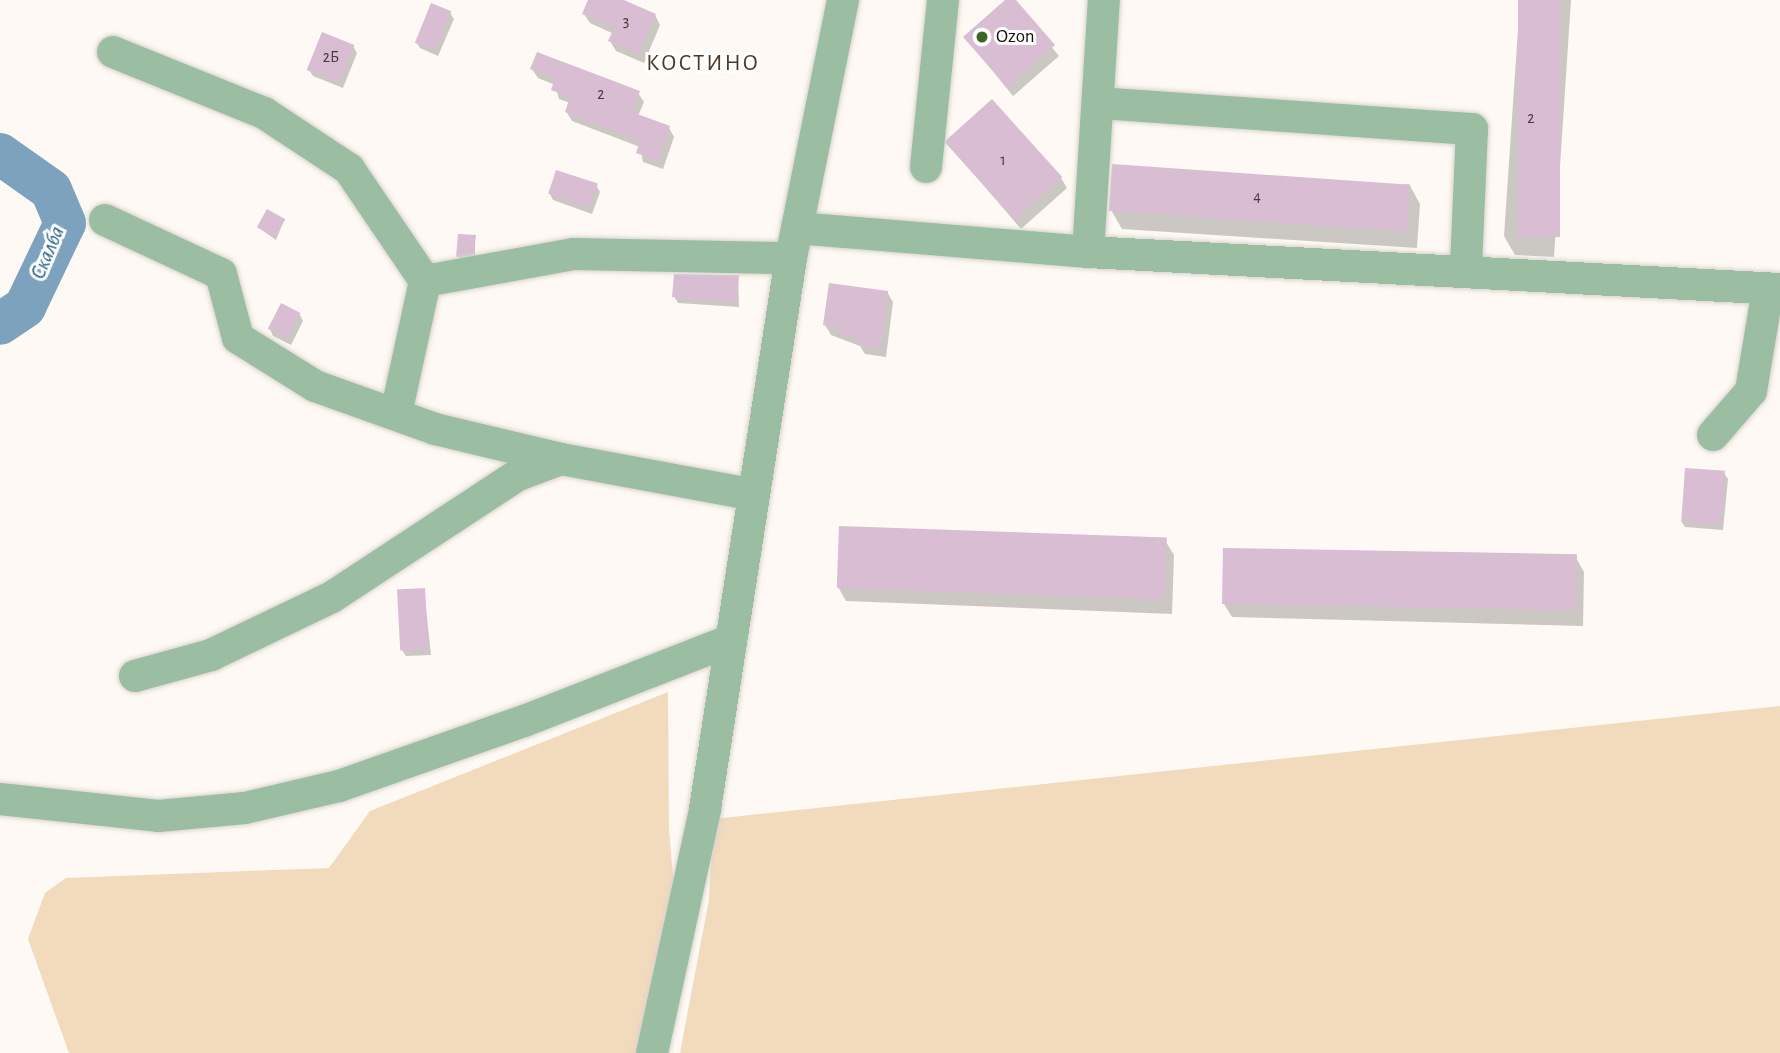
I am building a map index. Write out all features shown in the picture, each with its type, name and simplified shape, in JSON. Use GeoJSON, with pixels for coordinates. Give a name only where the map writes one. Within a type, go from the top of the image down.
{"type":"FeatureCollection","features":[{"type":"Feature","properties":{"kind":"street"},"geometry":{"type":"LineString","coordinates":[[652,1053],[705,809],[750,494],[794,243],[843,0]]}},
{"type":"Feature","properties":{"kind":"street"},"geometry":{"type":"LineString","coordinates":[[926,167],[943,0]]}},
{"type":"Feature","properties":{"kind":"street"},"geometry":{"type":"LineString","coordinates":[[1088,251],[1104,0]]}},
{"type":"Feature","properties":{"kind":"street"},"geometry":{"type":"LineString","coordinates":[[113,52],[264,113],[349,169],[425,281],[396,414]]}},
{"type":"Feature","properties":{"kind":"street"},"geometry":{"type":"LineString","coordinates":[[1098,103],[1472,129],[1465,269]]}},
{"type":"Feature","properties":{"kind":"street"},"geometry":{"type":"LineString","coordinates":[[105,220],[220,274],[238,338],[315,386],[435,429],[561,459],[750,494]]}},
{"type":"Feature","properties":{"kind":"street"},"geometry":{"type":"LineString","coordinates":[[425,281],[574,254],[794,243],[1088,251],[1465,269],[1774,289],[1751,391],[1713,435]]}},
{"type":"Feature","properties":{"kind":"street"},"geometry":{"type":"LineString","coordinates":[[135,676],[211,655],[332,597],[518,475],[561,459]]}},
{"type":"Feature","properties":{"kind":"street"},"geometry":{"type":"LineString","coordinates":[[0,799],[158,816],[245,808],[363,777],[524,722],[729,641]]}},
{"type":"Feature","properties":{"kind":"shaded area"},"geometry":{"type":"Polygon","coordinates":[[[668,692],[669,828],[675,901],[640,1053],[69,1053],[28,939],[45,893],[66,878],[329,868],[370,811],[668,692]]]}},
{"type":"Feature","properties":{"kind":"shaded area"},"geometry":{"type":"Polygon","coordinates":[[[1780,706],[1780,1053],[680,1053],[709,899],[713,819],[1780,706]]]}},
{"type":"Feature","properties":{"kind":"building"},"geometry":{"type":"Polygon","coordinates":[[[588,0],[624,0],[656,14],[638,54],[608,41],[614,28],[582,14],[588,0]]]}},
{"type":"Feature","properties":{"kind":"building"},"geometry":{"type":"Polygon","coordinates":[[[1005,0],[1016,0],[1055,45],[1007,87],[963,37],[1005,0]]]}},
{"type":"Feature","properties":{"kind":"building"},"geometry":{"type":"Polygon","coordinates":[[[1518,0],[1560,0],[1560,237],[1518,237],[1518,0]]]}},
{"type":"Feature","properties":{"kind":"building"},"geometry":{"type":"Polygon","coordinates":[[[431,3],[451,11],[435,51],[415,43],[431,3]]]}},
{"type":"Feature","properties":{"kind":"building"},"geometry":{"type":"Polygon","coordinates":[[[322,32],[354,45],[339,83],[307,70],[322,32]]]}},
{"type":"Feature","properties":{"kind":"building"},"geometry":{"type":"Polygon","coordinates":[[[537,52],[640,91],[632,112],[670,126],[658,161],[636,153],[640,141],[565,112],[570,97],[551,90],[555,78],[530,69],[537,52]]]}},
{"type":"Feature","properties":{"kind":"building"},"geometry":{"type":"Polygon","coordinates":[[[992,99],[1062,177],[1015,220],[944,142],[992,99]]]}},
{"type":"Feature","properties":{"kind":"building"},"geometry":{"type":"Polygon","coordinates":[[[1112,164],[1410,185],[1407,232],[1109,211],[1112,164]]]}},
{"type":"Feature","properties":{"kind":"building"},"geometry":{"type":"Polygon","coordinates":[[[556,170],[598,184],[590,207],[548,194],[556,170]]]}},
{"type":"Feature","properties":{"kind":"building"},"geometry":{"type":"Polygon","coordinates":[[[267,209],[285,219],[275,238],[257,227],[267,209]]]}},
{"type":"Feature","properties":{"kind":"building"},"geometry":{"type":"Polygon","coordinates":[[[458,234],[476,235],[474,253],[456,257],[458,234]]]}},
{"type":"Feature","properties":{"kind":"building"},"geometry":{"type":"Polygon","coordinates":[[[674,274],[739,275],[737,302],[672,297],[674,274]]]}},
{"type":"Feature","properties":{"kind":"building"},"geometry":{"type":"Polygon","coordinates":[[[829,283],[888,291],[881,348],[857,345],[858,337],[838,335],[839,327],[823,325],[829,283]]]}},
{"type":"Feature","properties":{"kind":"building"},"geometry":{"type":"Polygon","coordinates":[[[281,303],[301,313],[287,339],[268,329],[281,303]]]}},
{"type":"Feature","properties":{"kind":"building"},"geometry":{"type":"Polygon","coordinates":[[[1685,468],[1725,471],[1721,524],[1681,521],[1685,468]]]}},
{"type":"Feature","properties":{"kind":"building"},"geometry":{"type":"Polygon","coordinates":[[[839,526],[1167,537],[1165,599],[837,588],[839,526]]]}},
{"type":"Feature","properties":{"kind":"building"},"geometry":{"type":"Polygon","coordinates":[[[1223,548],[1577,554],[1576,610],[1222,604],[1223,548]]]}},
{"type":"Feature","properties":{"kind":"building"},"geometry":{"type":"Polygon","coordinates":[[[425,588],[428,649],[400,650],[397,589],[425,588]]]}},
{"type":"Feature","properties":{"kind":"waterway","name":"Скалба"},"geometry":{"type":"LineString","coordinates":[[0,154],[51,190],[65,223],[25,307],[0,324]]}},
{"type":"Feature","properties":{"kind":"place","name":"Ozon"},"geometry":{"type":"Point","coordinates":[982,37]}},
{"type":"Feature","properties":{"kind":"district","name":"КОСТИНО"},"geometry":{"type":"Point","coordinates":[703,64]}}]}
